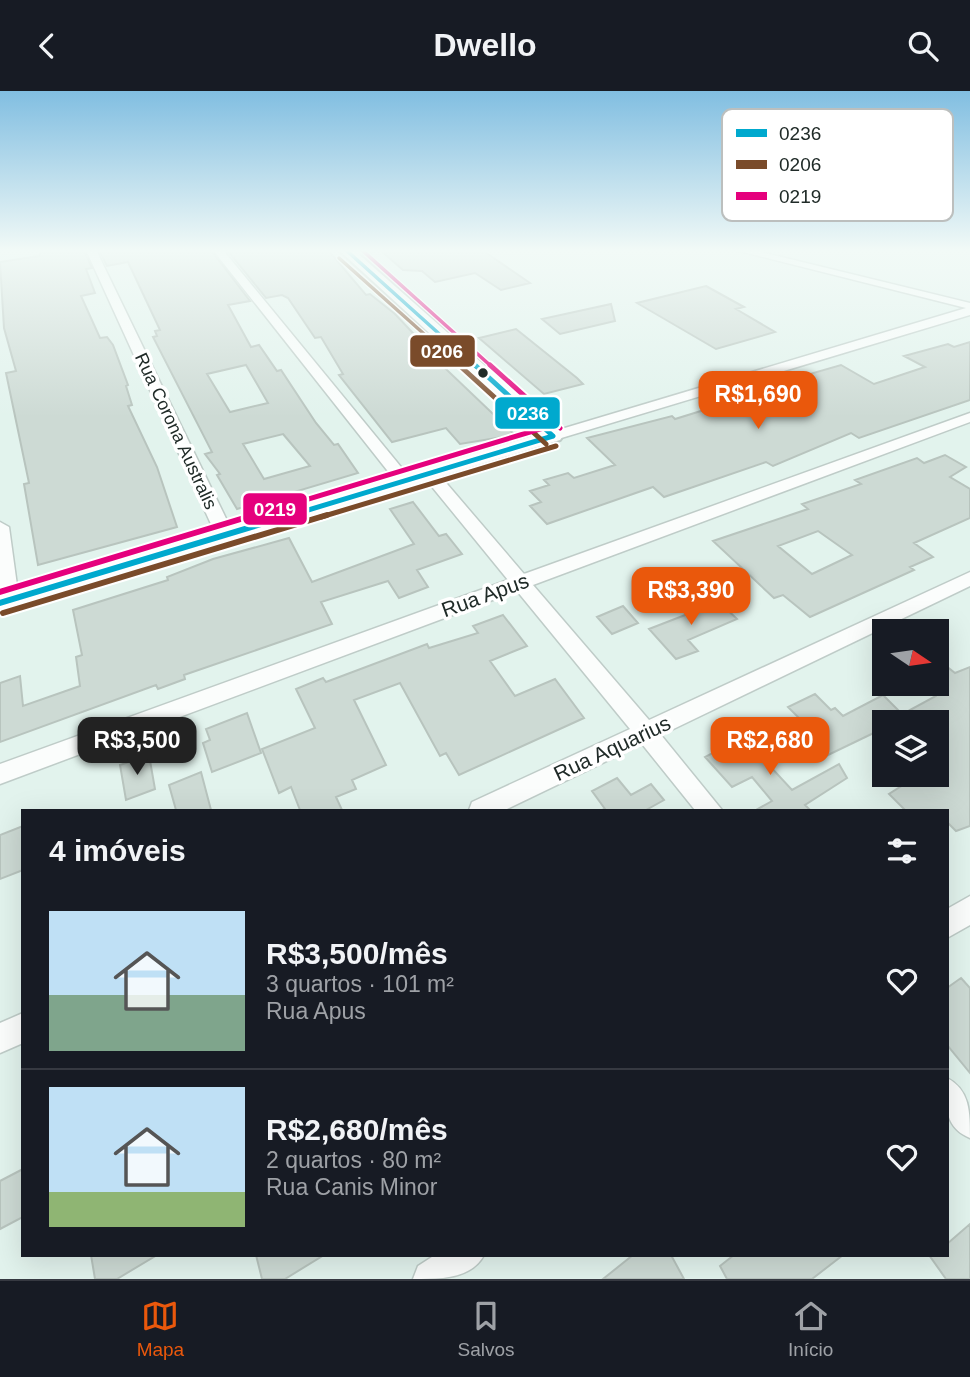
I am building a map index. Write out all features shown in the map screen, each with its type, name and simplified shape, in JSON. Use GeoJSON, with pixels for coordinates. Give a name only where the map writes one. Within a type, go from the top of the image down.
{"type":"FeatureCollection","features":[{"type":"Feature","properties":{"kind":"street","name":"Rua Corona Australis"},"geometry":{"type":"LineString","coordinates":[[117,305],[225,535]]}},
{"type":"Feature","properties":{"kind":"street"},"geometry":{"type":"LineString","coordinates":[[263,305],[404,481]]}},
{"type":"Feature","properties":{"kind":"street"},"geometry":{"type":"LineString","coordinates":[[408,305],[553,436]]}},
{"type":"Feature","properties":{"kind":"street"},"geometry":{"type":"LineString","coordinates":[[0,527],[5,601],[970,309]]}},
{"type":"Feature","properties":{"kind":"street","name":"Rua Apus"},"geometry":{"type":"LineString","coordinates":[[0,774],[970,417]]}},
{"type":"Feature","properties":{"kind":"street"},"geometry":{"type":"LineString","coordinates":[[430,474],[709,809]]}},
{"type":"Feature","properties":{"kind":"street","name":"Rua Aquarius"},"geometry":{"type":"LineString","coordinates":[[483,809],[970,578]]}},
{"type":"Feature","properties":{"kind":"street"},"geometry":{"type":"LineString","coordinates":[[949,924],[970,909]]}},
{"type":"Feature","properties":{"kind":"street"},"geometry":{"type":"LineString","coordinates":[[0,1038],[21,1029]]}},
{"type":"Feature","properties":{"kind":"street"},"geometry":{"type":"LineString","coordinates":[[949,1096],[970,1122]]}},
{"type":"Feature","properties":{"kind":"street"},"geometry":{"type":"LineString","coordinates":[[430,1279],[463,1257]]}},
{"type":"Feature","properties":{"kind":"building"},"geometry":{"type":"Polygon","coordinates":[[[3,305],[85,305],[100,338],[107,337],[113,345],[128,385],[126,386],[132,405],[128,406],[157,467],[177,527],[38,565],[24,484],[29,483],[6,373],[16,371],[4,328],[3,305]]]}},
{"type":"Feature","properties":{"kind":"building"},"geometry":{"type":"Polygon","coordinates":[[[148,305],[228,305],[251,347],[259,345],[277,371],[281,370],[316,423],[334,445],[338,444],[358,473],[237,509],[217,475],[220,474],[205,454],[212,452],[153,337],[157,336],[155,331],[160,330],[148,305]],[[246,365],[207,374],[230,412],[268,403],[246,365]],[[283,434],[243,444],[264,479],[310,466],[283,434]]]}},
{"type":"Feature","properties":{"kind":"building"},"geometry":{"type":"Polygon","coordinates":[[[293,305],[384,305],[429,350],[427,351],[515,435],[460,444],[446,428],[392,442],[339,375],[343,374],[321,337],[315,338],[293,305]]]}},
{"type":"Feature","properties":{"kind":"building"},"geometry":{"type":"Polygon","coordinates":[[[611,305],[615,321],[560,334],[542,319],[611,305]]]}},
{"type":"Feature","properties":{"kind":"building"},"geometry":{"type":"Polygon","coordinates":[[[641,305],[741,305],[744,307],[736,309],[775,332],[716,349],[641,305]]]}},
{"type":"Feature","properties":{"kind":"building"},"geometry":{"type":"Polygon","coordinates":[[[516,329],[583,384],[544,394],[479,338],[516,329]]]}},
{"type":"Feature","properties":{"kind":"building"},"geometry":{"type":"Polygon","coordinates":[[[970,342],[970,400],[859,438],[851,433],[773,466],[766,462],[664,497],[653,487],[547,524],[530,506],[541,502],[530,491],[549,485],[544,480],[568,473],[574,478],[615,465],[587,438],[672,416],[675,419],[759,393],[754,390],[841,365],[874,384],[925,367],[904,356],[948,344],[954,347],[970,342]]]}},
{"type":"Feature","properties":{"kind":"building"},"geometry":{"type":"Polygon","coordinates":[[[945,455],[966,467],[950,477],[970,489],[970,518],[914,543],[933,557],[910,567],[914,570],[810,617],[783,595],[774,598],[713,541],[808,509],[802,504],[861,484],[855,480],[917,458],[924,463],[945,455]],[[818,531],[778,546],[812,574],[852,555],[818,531]]]}},
{"type":"Feature","properties":{"kind":"building"},"geometry":{"type":"Polygon","coordinates":[[[413,502],[439,536],[446,534],[462,554],[417,570],[428,587],[399,598],[388,581],[321,602],[332,624],[184,675],[185,679],[158,689],[156,685],[0,742],[0,683],[20,676],[23,706],[80,686],[76,657],[82,655],[73,610],[168,580],[167,577],[213,559],[289,538],[312,582],[414,544],[390,509],[413,502]]]}},
{"type":"Feature","properties":{"kind":"building"},"geometry":{"type":"Polygon","coordinates":[[[707,599],[715,605],[720,603],[737,619],[688,640],[698,651],[676,659],[649,629],[693,612],[689,607],[707,599]]]}},
{"type":"Feature","properties":{"kind":"building"},"geometry":{"type":"Polygon","coordinates":[[[623,606],[638,623],[612,634],[597,617],[623,606]]]}},
{"type":"Feature","properties":{"kind":"building"},"geometry":{"type":"Polygon","coordinates":[[[503,615],[527,646],[490,661],[515,696],[555,679],[584,718],[459,775],[446,753],[440,756],[400,683],[354,700],[386,765],[352,780],[356,789],[336,797],[342,809],[300,809],[291,787],[279,793],[262,749],[315,728],[296,689],[323,678],[326,682],[427,644],[429,648],[478,633],[473,626],[503,615]]]}},
{"type":"Feature","properties":{"kind":"building"},"geometry":{"type":"Polygon","coordinates":[[[970,667],[970,826],[956,831],[949,824],[949,809],[904,809],[889,794],[900,787],[949,787],[949,710],[910,710],[934,697],[948,697],[949,668],[955,673],[970,667]]]}},
{"type":"Feature","properties":{"kind":"building"},"geometry":{"type":"Polygon","coordinates":[[[815,694],[831,710],[835,708],[843,716],[879,697],[885,697],[898,710],[872,710],[872,734],[826,756],[805,735],[812,731],[788,707],[815,694]]]}},
{"type":"Feature","properties":{"kind":"building"},"geometry":{"type":"Polygon","coordinates":[[[247,713],[261,753],[212,772],[203,743],[210,740],[206,729],[247,713]]]}},
{"type":"Feature","properties":{"kind":"building"},"geometry":{"type":"Polygon","coordinates":[[[743,737],[792,790],[839,764],[847,778],[805,805],[809,809],[758,809],[772,801],[752,777],[732,787],[705,757],[743,737]]]}},
{"type":"Feature","properties":{"kind":"building"},"geometry":{"type":"Polygon","coordinates":[[[149,755],[155,789],[126,800],[120,765],[149,755]]]}},
{"type":"Feature","properties":{"kind":"building"},"geometry":{"type":"Polygon","coordinates":[[[201,772],[211,809],[176,809],[169,785],[201,772]]]}},
{"type":"Feature","properties":{"kind":"building"},"geometry":{"type":"Polygon","coordinates":[[[617,778],[631,795],[651,784],[664,800],[648,809],[605,809],[592,791],[617,778]]]}},
{"type":"Feature","properties":{"kind":"building"},"geometry":{"type":"Polygon","coordinates":[[[21,827],[21,871],[0,879],[0,835],[21,827]]]}},
{"type":"Feature","properties":{"kind":"building"},"geometry":{"type":"Polygon","coordinates":[[[961,978],[970,988],[970,1073],[949,1047],[949,987],[961,978]]]}},
{"type":"Feature","properties":{"kind":"building"},"geometry":{"type":"Polygon","coordinates":[[[21,1170],[21,1218],[0,1229],[0,1181],[21,1170]]]}},
{"type":"Feature","properties":{"kind":"building"},"geometry":{"type":"Polygon","coordinates":[[[970,1224],[970,1279],[946,1279],[930,1257],[949,1257],[949,1242],[970,1224]]]}},
{"type":"Feature","properties":{"kind":"building"},"geometry":{"type":"Polygon","coordinates":[[[91,1257],[154,1257],[117,1279],[95,1279],[91,1257]]]}},
{"type":"Feature","properties":{"kind":"building"},"geometry":{"type":"Polygon","coordinates":[[[256,1257],[321,1257],[285,1279],[262,1279],[256,1257]]]}},
{"type":"Feature","properties":{"kind":"building"},"geometry":{"type":"Polygon","coordinates":[[[630,1257],[672,1257],[684,1279],[603,1279],[630,1257]]]}},
{"type":"Feature","properties":{"kind":"building"},"geometry":{"type":"Polygon","coordinates":[[[731,1257],[840,1257],[812,1279],[727,1279],[720,1266],[731,1257]]]}},
{"type":"Feature","properties":{"kind":"transit line","name":"0206"},"geometry":{"type":"LineString","coordinates":[[392,305],[546,444]]}},
{"type":"Feature","properties":{"kind":"transit line","name":"0236"},"geometry":{"type":"LineString","coordinates":[[408,305],[553,436]]}},
{"type":"Feature","properties":{"kind":"transit line","name":"0219"},"geometry":{"type":"LineString","coordinates":[[424,305],[560,428]]}},
{"type":"Feature","properties":{"kind":"transit line","name":"0219"},"geometry":{"type":"LineString","coordinates":[[0,592],[550,426]]}},
{"type":"Feature","properties":{"kind":"transit line","name":"0236"},"geometry":{"type":"LineString","coordinates":[[0,603],[553,436]]}},
{"type":"Feature","properties":{"kind":"transit line","name":"0206"},"geometry":{"type":"LineString","coordinates":[[3,613],[556,446]]}}]}
